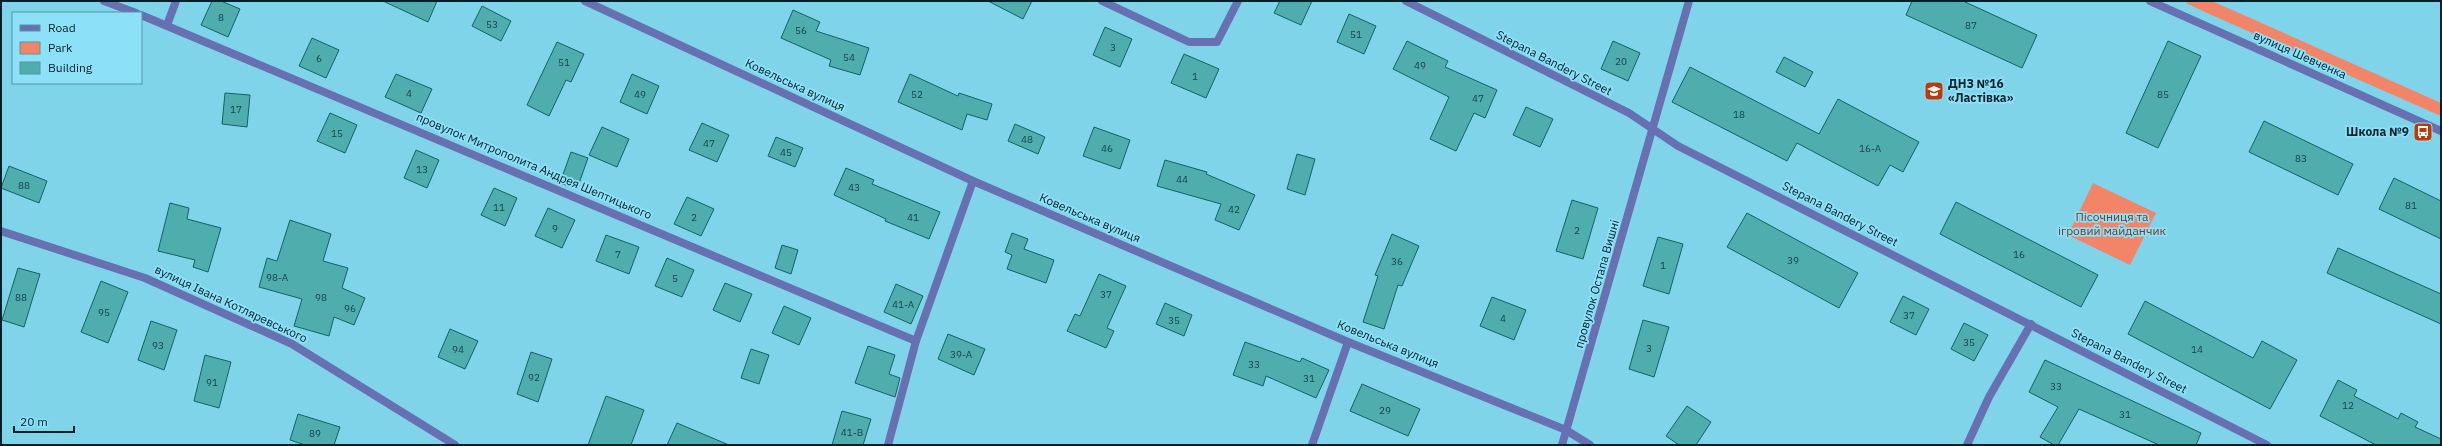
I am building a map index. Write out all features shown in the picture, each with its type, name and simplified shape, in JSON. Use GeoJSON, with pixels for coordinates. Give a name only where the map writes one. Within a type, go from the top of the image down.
{"type":"FeatureCollection","features":[{"type":"Feature","properties":{"kind":"street"},"geometry":{"type":"LineString","coordinates":[[104,1],[133,12]]}},
{"type":"Feature","properties":{"kind":"street"},"geometry":{"type":"LineString","coordinates":[[167,25],[176,1]]}},
{"type":"Feature","properties":{"kind":"street","name":"Ковельська вулиця"},"geometry":{"type":"LineString","coordinates":[[585,1],[973,181],[1348,342],[1566,430],[1590,445]]}},
{"type":"Feature","properties":{"kind":"street"},"geometry":{"type":"LineString","coordinates":[[1102,1],[1189,42],[1217,42],[1238,1]]}},
{"type":"Feature","properties":{"kind":"street","name":"Stepana Bandery Street"},"geometry":{"type":"LineString","coordinates":[[1406,1],[1629,113],[1678,146],[2267,445]]}},
{"type":"Feature","properties":{"kind":"street","name":"провулок Остапа Вишні"},"geometry":{"type":"LineString","coordinates":[[1562,445],[1689,1]]}},
{"type":"Feature","properties":{"kind":"street","name":"вулиця Шевченка"},"geometry":{"type":"LineString","coordinates":[[2150,1],[2441,131]]}},
{"type":"Feature","properties":{"kind":"street","name":"провулок Митрополита Андрея Шептицького"},"geometry":{"type":"LineString","coordinates":[[142,15],[916,341]]}},
{"type":"Feature","properties":{"kind":"street"},"geometry":{"type":"LineString","coordinates":[[888,445],[916,341],[973,181]]}},
{"type":"Feature","properties":{"kind":"street","name":"вулиця Івана Котляревського"},"geometry":{"type":"LineString","coordinates":[[1,231],[144,278],[292,344],[455,445]]}},
{"type":"Feature","properties":{"kind":"street"},"geometry":{"type":"LineString","coordinates":[[1968,445],[1988,397],[2031,324]]}},
{"type":"Feature","properties":{"kind":"street"},"geometry":{"type":"LineString","coordinates":[[1312,445],[1348,342]]}},
{"type":"Feature","properties":{"kind":"green space"},"geometry":{"type":"Polygon","coordinates":[[[2187,1],[2212,1],[2441,103],[2441,116],[2207,13],[2186,3],[2187,1]]]}},
{"type":"Feature","properties":{"kind":"green space","name":"Пісочниця та ігровий майданчик"},"geometry":{"type":"Polygon","coordinates":[[[2093,183],[2156,213],[2130,265],[2068,235],[2093,183]]]}},
{"type":"Feature","properties":{"kind":"building"},"geometry":{"type":"Polygon","coordinates":[[[212,1],[221,1],[240,9],[228,37],[201,25],[212,1]]]}},
{"type":"Feature","properties":{"kind":"building"},"geometry":{"type":"Polygon","coordinates":[[[383,1],[437,1],[428,22],[383,1]]]}},
{"type":"Feature","properties":{"kind":"building"},"geometry":{"type":"Polygon","coordinates":[[[988,1],[1032,1],[1023,19],[988,1]]]}},
{"type":"Feature","properties":{"kind":"building"},"geometry":{"type":"Polygon","coordinates":[[[1280,1],[1312,1],[1301,25],[1274,13],[1280,1]]]}},
{"type":"Feature","properties":{"kind":"building"},"geometry":{"type":"Polygon","coordinates":[[[1912,1],[1963,1],[2037,35],[2022,68],[1906,15],[1912,1]]]}},
{"type":"Feature","properties":{"kind":"building"},"geometry":{"type":"Polygon","coordinates":[[[482,6],[511,21],[501,41],[472,26],[482,6]]]}},
{"type":"Feature","properties":{"kind":"building"},"geometry":{"type":"Polygon","coordinates":[[[793,10],[820,22],[816,31],[869,48],[860,75],[829,66],[831,60],[781,38],[793,10]]]}},
{"type":"Feature","properties":{"kind":"building"},"geometry":{"type":"Polygon","coordinates":[[[1349,14],[1376,26],[1364,54],[1337,42],[1349,14]]]}},
{"type":"Feature","properties":{"kind":"building"},"geometry":{"type":"Polygon","coordinates":[[[1105,27],[1132,39],[1120,67],[1093,55],[1105,27]]]}},
{"type":"Feature","properties":{"kind":"building"},"geometry":{"type":"Polygon","coordinates":[[[312,38],[339,50],[326,78],[299,66],[312,38]]]}},
{"type":"Feature","properties":{"kind":"building"},"geometry":{"type":"Polygon","coordinates":[[[1407,41],[1448,61],[1445,67],[1497,90],[1485,118],[1474,113],[1456,151],[1430,139],[1449,97],[1393,69],[1407,41]]]}},
{"type":"Feature","properties":{"kind":"building"},"geometry":{"type":"Polygon","coordinates":[[[1613,41],[1640,53],[1628,81],[1601,69],[1613,41]]]}},
{"type":"Feature","properties":{"kind":"building"},"geometry":{"type":"Polygon","coordinates":[[[2168,41],[2201,56],[2158,148],[2126,133],[2168,41]]]}},
{"type":"Feature","properties":{"kind":"building"},"geometry":{"type":"Polygon","coordinates":[[[557,42],[584,54],[571,82],[566,80],[549,116],[527,105],[557,42]]]}},
{"type":"Feature","properties":{"kind":"building"},"geometry":{"type":"Polygon","coordinates":[[[1184,54],[1219,69],[1206,98],[1171,83],[1184,54]]]}},
{"type":"Feature","properties":{"kind":"building"},"geometry":{"type":"Polygon","coordinates":[[[1784,57],[1813,72],[1805,87],[1776,72],[1784,57]]]}},
{"type":"Feature","properties":{"kind":"building"},"geometry":{"type":"Polygon","coordinates":[[[1690,67],[1819,134],[1838,99],[1919,142],[1903,172],[1890,165],[1878,186],[1797,143],[1787,161],[1672,102],[1690,67]]]}},
{"type":"Feature","properties":{"kind":"building"},"geometry":{"type":"Polygon","coordinates":[[[396,74],[432,89],[421,113],[385,97],[396,74]]]}},
{"type":"Feature","properties":{"kind":"building"},"geometry":{"type":"Polygon","coordinates":[[[632,74],[659,86],[647,114],[620,102],[632,74]]]}},
{"type":"Feature","properties":{"kind":"building"},"geometry":{"type":"Polygon","coordinates":[[[910,74],[958,96],[959,93],[992,104],[987,120],[967,114],[962,130],[898,102],[910,74]]]}},
{"type":"Feature","properties":{"kind":"building"},"geometry":{"type":"Polygon","coordinates":[[[225,93],[250,95],[247,127],[222,124],[225,93]]]}},
{"type":"Feature","properties":{"kind":"building"},"geometry":{"type":"Polygon","coordinates":[[[1526,107],[1553,119],[1540,147],[1513,135],[1526,107]]]}},
{"type":"Feature","properties":{"kind":"building"},"geometry":{"type":"Polygon","coordinates":[[[330,113],[357,125],[345,153],[317,141],[330,113]]]}},
{"type":"Feature","properties":{"kind":"building"},"geometry":{"type":"Polygon","coordinates":[[[2264,121],[2353,164],[2338,195],[2249,152],[2264,121]]]}},
{"type":"Feature","properties":{"kind":"building"},"geometry":{"type":"Polygon","coordinates":[[[702,123],[729,135],[717,162],[689,150],[702,123]]]}},
{"type":"Feature","properties":{"kind":"building"},"geometry":{"type":"Polygon","coordinates":[[[1015,124],[1045,137],[1038,154],[1008,141],[1015,124]]]}},
{"type":"Feature","properties":{"kind":"building"},"geometry":{"type":"Polygon","coordinates":[[[602,127],[629,139],[617,167],[589,155],[602,127]]]}},
{"type":"Feature","properties":{"kind":"building"},"geometry":{"type":"Polygon","coordinates":[[[1094,127],[1130,140],[1120,169],[1083,156],[1094,127]]]}},
{"type":"Feature","properties":{"kind":"building"},"geometry":{"type":"Polygon","coordinates":[[[776,137],[803,148],[795,167],[768,156],[776,137]]]}},
{"type":"Feature","properties":{"kind":"building"},"geometry":{"type":"Polygon","coordinates":[[[416,150],[439,160],[427,188],[404,178],[416,150]]]}},
{"type":"Feature","properties":{"kind":"building"},"geometry":{"type":"Polygon","coordinates":[[[571,152],[588,158],[577,189],[560,183],[571,152]]]}},
{"type":"Feature","properties":{"kind":"building"},"geometry":{"type":"Polygon","coordinates":[[[1297,154],[1315,159],[1305,195],[1287,189],[1297,154]]]}},
{"type":"Feature","properties":{"kind":"building"},"geometry":{"type":"Polygon","coordinates":[[[1165,160],[1207,172],[1206,174],[1255,195],[1239,230],[1215,220],[1221,204],[1157,186],[1165,160]]]}},
{"type":"Feature","properties":{"kind":"building"},"geometry":{"type":"Polygon","coordinates":[[[9,166],[47,181],[39,203],[1,188],[9,166]]]}},
{"type":"Feature","properties":{"kind":"building"},"geometry":{"type":"Polygon","coordinates":[[[846,168],[874,180],[872,184],[940,212],[929,239],[885,221],[886,219],[834,195],[846,168]]]}},
{"type":"Feature","properties":{"kind":"building"},"geometry":{"type":"Polygon","coordinates":[[[2394,178],[2441,201],[2441,239],[2379,209],[2394,178]]]}},
{"type":"Feature","properties":{"kind":"building"},"geometry":{"type":"Polygon","coordinates":[[[494,188],[517,198],[505,226],[481,215],[494,188]]]}},
{"type":"Feature","properties":{"kind":"building"},"geometry":{"type":"Polygon","coordinates":[[[687,197],[714,209],[701,236],[674,224],[687,197]]]}},
{"type":"Feature","properties":{"kind":"building"},"geometry":{"type":"Polygon","coordinates":[[[1572,200],[1598,208],[1583,259],[1556,251],[1572,200]]]}},
{"type":"Feature","properties":{"kind":"building"},"geometry":{"type":"Polygon","coordinates":[[[1956,202],[2098,275],[2081,307],[1940,234],[1956,202]]]}},
{"type":"Feature","properties":{"kind":"building"},"geometry":{"type":"Polygon","coordinates":[[[170,203],[189,208],[187,219],[221,228],[208,272],[193,267],[195,260],[158,251],[170,203]]]}},
{"type":"Feature","properties":{"kind":"building"},"geometry":{"type":"Polygon","coordinates":[[[548,208],[575,220],[562,248],[535,236],[548,208]]]}},
{"type":"Feature","properties":{"kind":"building"},"geometry":{"type":"Polygon","coordinates":[[[1747,213],[1858,273],[1839,308],[1727,247],[1747,213]]]}},
{"type":"Feature","properties":{"kind":"building"},"geometry":{"type":"Polygon","coordinates":[[[290,220],[331,234],[323,261],[348,268],[342,288],[365,298],[354,325],[334,317],[329,336],[294,326],[302,299],[259,287],[267,258],[277,261],[290,220]]]}},
{"type":"Feature","properties":{"kind":"building"},"geometry":{"type":"Polygon","coordinates":[[[1012,233],[1028,239],[1024,249],[1054,260],[1046,283],[1007,269],[1012,255],[1005,252],[1012,233]]]}},
{"type":"Feature","properties":{"kind":"building"},"geometry":{"type":"Polygon","coordinates":[[[1392,234],[1419,246],[1402,286],[1398,285],[1384,329],[1363,322],[1378,276],[1375,275],[1392,234]]]}},
{"type":"Feature","properties":{"kind":"building"},"geometry":{"type":"Polygon","coordinates":[[[606,235],[639,247],[629,274],[596,261],[606,235]]]}},
{"type":"Feature","properties":{"kind":"building"},"geometry":{"type":"Polygon","coordinates":[[[1658,237],[1683,244],[1669,294],[1643,286],[1658,237]]]}},
{"type":"Feature","properties":{"kind":"building"},"geometry":{"type":"Polygon","coordinates":[[[782,245],[798,250],[791,274],[775,268],[782,245]]]}},
{"type":"Feature","properties":{"kind":"building"},"geometry":{"type":"Polygon","coordinates":[[[2338,248],[2441,294],[2441,324],[2327,273],[2338,248]]]}},
{"type":"Feature","properties":{"kind":"building"},"geometry":{"type":"Polygon","coordinates":[[[667,258],[694,270],[682,297],[655,286],[667,258]]]}},
{"type":"Feature","properties":{"kind":"building"},"geometry":{"type":"Polygon","coordinates":[[[18,268],[40,274],[24,327],[2,320],[18,268]]]}},
{"type":"Feature","properties":{"kind":"building"},"geometry":{"type":"Polygon","coordinates":[[[1099,274],[1126,286],[1107,328],[1114,331],[1106,348],[1067,331],[1075,314],[1080,316],[1099,274]]]}},
{"type":"Feature","properties":{"kind":"building"},"geometry":{"type":"Polygon","coordinates":[[[101,281],[128,292],[108,343],[81,332],[101,281]]]}},
{"type":"Feature","properties":{"kind":"building"},"geometry":{"type":"Polygon","coordinates":[[[725,283],[752,294],[740,322],[713,310],[725,283]]]}},
{"type":"Feature","properties":{"kind":"building"},"geometry":{"type":"Polygon","coordinates":[[[896,284],[923,296],[911,324],[884,312],[896,284]]]}},
{"type":"Feature","properties":{"kind":"building"},"geometry":{"type":"Polygon","coordinates":[[[1903,296],[1929,309],[1916,335],[1890,322],[1903,296]]]}},
{"type":"Feature","properties":{"kind":"building"},"geometry":{"type":"Polygon","coordinates":[[[1492,297],[1526,310],[1514,340],[1480,326],[1492,297]]]}},
{"type":"Feature","properties":{"kind":"building"},"geometry":{"type":"Polygon","coordinates":[[[2145,301],[2253,358],[2262,341],[2297,360],[2270,409],[2128,334],[2145,301]]]}},
{"type":"Feature","properties":{"kind":"building"},"geometry":{"type":"Polygon","coordinates":[[[1165,303],[1192,315],[1184,336],[1156,324],[1165,303]]]}},
{"type":"Feature","properties":{"kind":"building"},"geometry":{"type":"Polygon","coordinates":[[[784,306],[811,318],[799,345],[772,333],[784,306]]]}},
{"type":"Feature","properties":{"kind":"building"},"geometry":{"type":"Polygon","coordinates":[[[1643,320],[1669,327],[1654,377],[1629,369],[1643,320]]]}},
{"type":"Feature","properties":{"kind":"building"},"geometry":{"type":"Polygon","coordinates":[[[151,321],[177,330],[164,370],[138,360],[151,321]]]}},
{"type":"Feature","properties":{"kind":"building"},"geometry":{"type":"Polygon","coordinates":[[[1964,323],[1988,335],[1974,361],[1951,349],[1964,323]]]}},
{"type":"Feature","properties":{"kind":"building"},"geometry":{"type":"Polygon","coordinates":[[[450,329],[478,341],[465,369],[438,357],[450,329]]]}},
{"type":"Feature","properties":{"kind":"building"},"geometry":{"type":"Polygon","coordinates":[[[948,334],[985,349],[974,375],[938,359],[948,334]]]}},
{"type":"Feature","properties":{"kind":"building"},"geometry":{"type":"Polygon","coordinates":[[[1245,342],[1300,362],[1302,358],[1329,370],[1316,398],[1266,376],[1263,386],[1233,375],[1245,342]]]}},
{"type":"Feature","properties":{"kind":"building"},"geometry":{"type":"Polygon","coordinates":[[[868,346],[895,355],[889,374],[900,378],[895,397],[855,383],[868,346]]]}},
{"type":"Feature","properties":{"kind":"building"},"geometry":{"type":"Polygon","coordinates":[[[751,349],[769,355],[759,384],[741,378],[751,349]]]}},
{"type":"Feature","properties":{"kind":"building"},"geometry":{"type":"Polygon","coordinates":[[[531,352],[552,359],[538,402],[517,394],[531,352]]]}},
{"type":"Feature","properties":{"kind":"building"},"geometry":{"type":"Polygon","coordinates":[[[205,355],[231,362],[219,408],[194,401],[205,355]]]}},
{"type":"Feature","properties":{"kind":"building"},"geometry":{"type":"Polygon","coordinates":[[[2045,360],[2201,433],[2196,445],[2159,445],[2079,409],[2058,445],[2054,445],[2040,437],[2058,407],[2029,392],[2045,360]]]}},
{"type":"Feature","properties":{"kind":"building"},"geometry":{"type":"Polygon","coordinates":[[[2338,380],[2357,390],[2354,396],[2398,419],[2401,413],[2418,422],[2415,427],[2441,439],[2441,445],[2376,445],[2320,416],[2338,380]]]}},
{"type":"Feature","properties":{"kind":"building"},"geometry":{"type":"Polygon","coordinates":[[[1362,384],[1420,409],[1408,436],[1350,411],[1362,384]]]}},
{"type":"Feature","properties":{"kind":"building"},"geometry":{"type":"Polygon","coordinates":[[[606,396],[644,410],[631,445],[588,445],[606,396]]]}},
{"type":"Feature","properties":{"kind":"building"},"geometry":{"type":"Polygon","coordinates":[[[1687,406],[1711,422],[1696,445],[1679,445],[1666,436],[1687,406]]]}},
{"type":"Feature","properties":{"kind":"building"},"geometry":{"type":"Polygon","coordinates":[[[842,411],[871,419],[863,445],[832,445],[842,411]]]}},
{"type":"Feature","properties":{"kind":"building"},"geometry":{"type":"Polygon","coordinates":[[[298,414],[340,427],[334,445],[305,445],[290,440],[298,414]]]}},
{"type":"Feature","properties":{"kind":"building"},"geometry":{"type":"Polygon","coordinates":[[[677,423],[729,445],[667,445],[677,423]]]}},
{"type":"Feature","properties":{"kind":"place","name":"ДНЗ №16 «Ластівка»"},"geometry":{"type":"Point","coordinates":[1934,91]}},
{"type":"Feature","properties":{"kind":"place","name":"Школа №9"},"geometry":{"type":"Point","coordinates":[2423,132]}}]}
